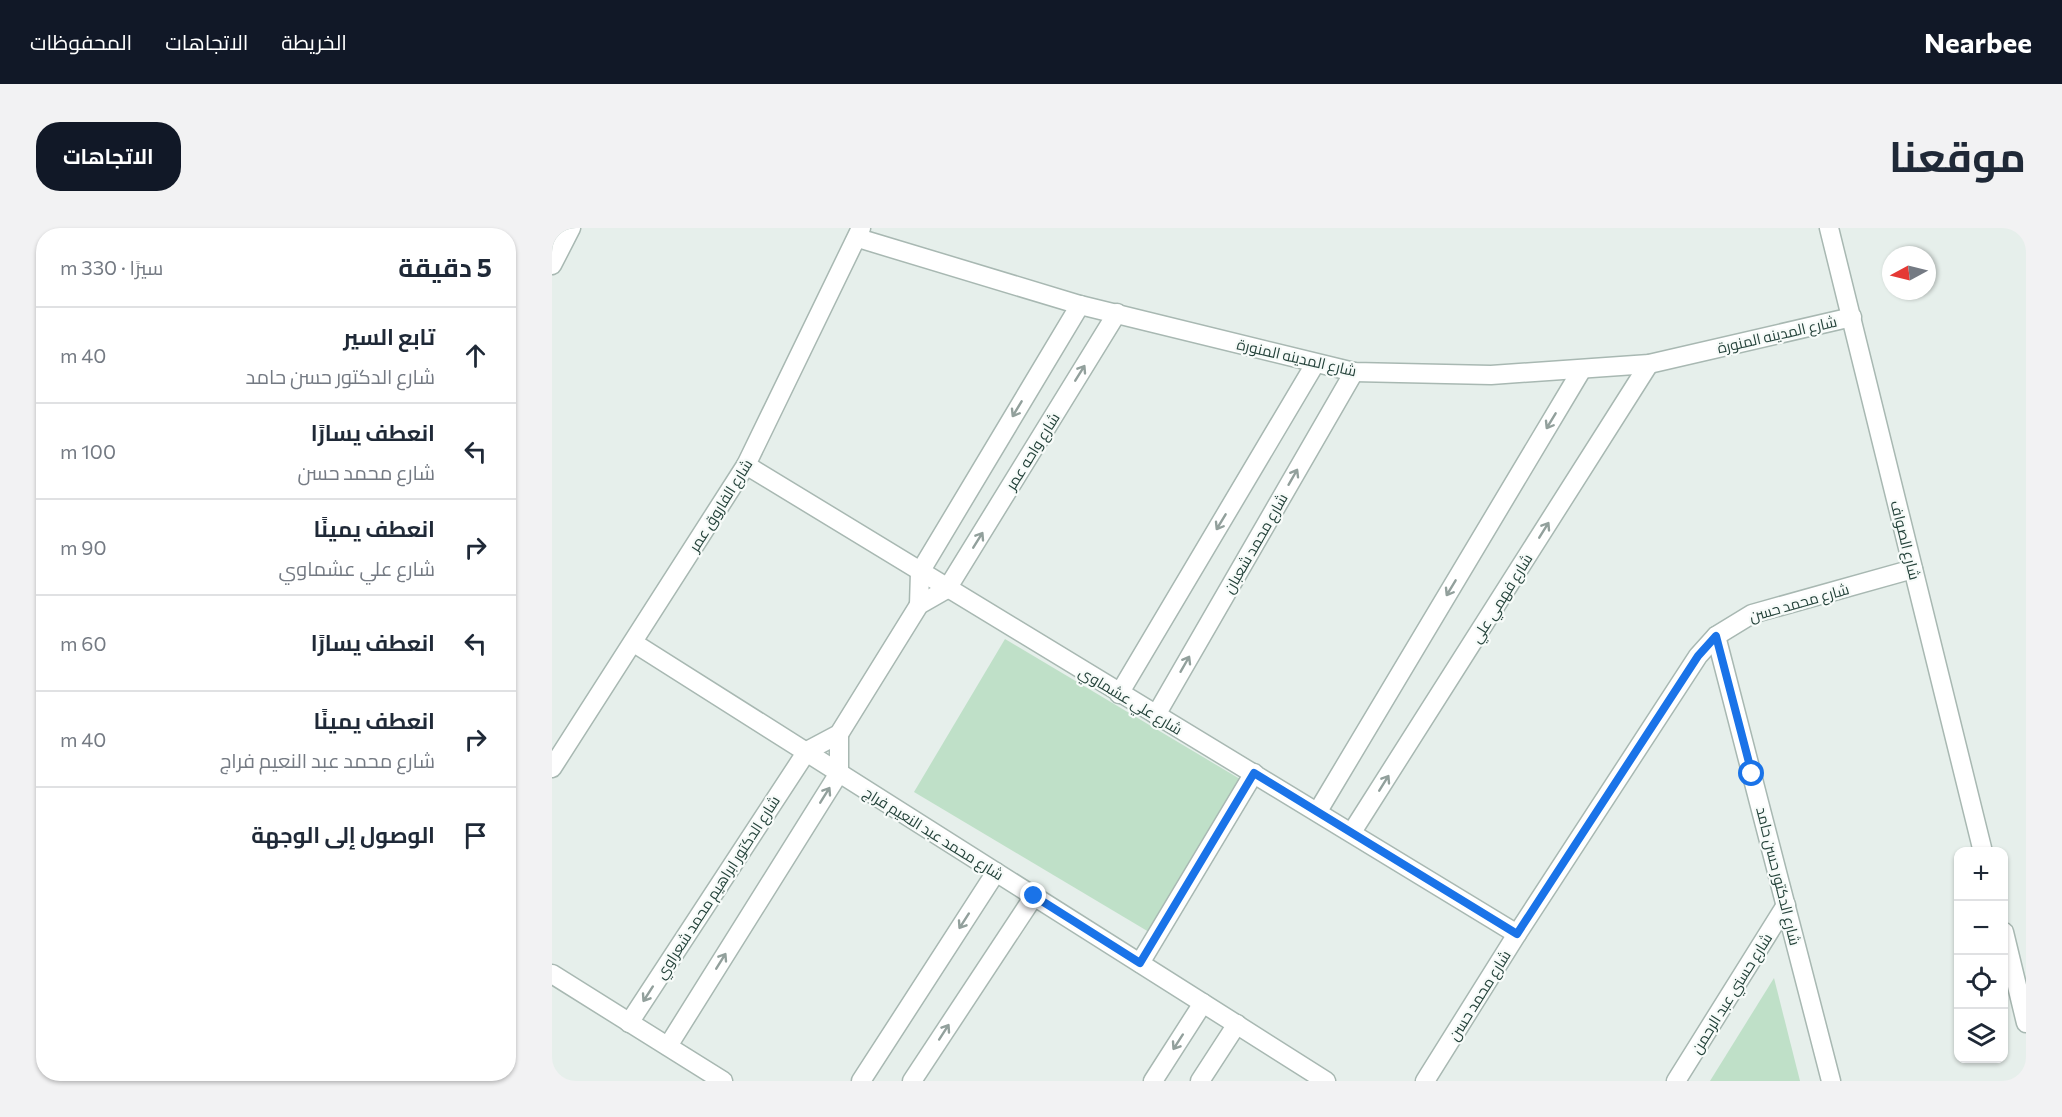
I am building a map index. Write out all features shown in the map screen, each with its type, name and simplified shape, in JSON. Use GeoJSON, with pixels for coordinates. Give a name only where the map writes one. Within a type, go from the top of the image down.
{"type":"FeatureCollection","features":[{"type":"Feature","properties":{"kind":"street"},"geometry":{"type":"LineString","coordinates":[[552,265],[572,228]]}},
{"type":"Feature","properties":{"kind":"street","name":"شارع الصواف"},"geometry":{"type":"LineString","coordinates":[[1829,228],[1982,847]]}},
{"type":"Feature","properties":{"kind":"street","name":"شارع المدينه المنورة"},"geometry":{"type":"LineString","coordinates":[[860,233],[1080,305],[1354,372],[1491,375],[1581,371],[1649,364],[1852,317]]}},
{"type":"Feature","properties":{"kind":"street","name":"شارع الفاروق عمر"},"geometry":{"type":"LineString","coordinates":[[552,768],[746,465],[860,233]]}},
{"type":"Feature","properties":{"kind":"street"},"geometry":{"type":"LineString","coordinates":[[807,751],[839,734],[919,604],[920,572],[1080,305]]}},
{"type":"Feature","properties":{"kind":"street","name":"شارع واحه عمر"},"geometry":{"type":"LineString","coordinates":[[947,590],[1117,313]]}},
{"type":"Feature","properties":{"kind":"street"},"geometry":{"type":"LineString","coordinates":[[1119,694],[1315,364]]}},
{"type":"Feature","properties":{"kind":"street","name":"شارع فهمي علي"},"geometry":{"type":"LineString","coordinates":[[1352,832],[1649,364]]}},
{"type":"Feature","properties":{"kind":"street"},"geometry":{"type":"LineString","coordinates":[[1318,811],[1581,371]]}},
{"type":"Feature","properties":{"kind":"street","name":"شارع محمد شعبان"},"geometry":{"type":"LineString","coordinates":[[1156,715],[1354,372]]}},
{"type":"Feature","properties":{"kind":"street","name":"شارع علي عشماوي"},"geometry":{"type":"LineString","coordinates":[[746,465],[947,590],[1318,811],[1517,934]]}},
{"type":"Feature","properties":{"kind":"street","name":"شارع محمد حسن"},"geometry":{"type":"LineString","coordinates":[[1425,1081],[1517,934],[1698,656],[1716,636],[1752,614],[1913,569]]}},
{"type":"Feature","properties":{"kind":"street"},"geometry":{"type":"LineString","coordinates":[[919,604],[947,590]]}},
{"type":"Feature","properties":{"kind":"street","name":"شارع الدكتور حسن حامد"},"geometry":{"type":"LineString","coordinates":[[1716,636],[1831,1081]]}},
{"type":"Feature","properties":{"kind":"street","name":"شارع محمد عبد النعيم فراج"},"geometry":{"type":"LineString","coordinates":[[633,643],[1326,1081]]}},
{"type":"Feature","properties":{"kind":"street"},"geometry":{"type":"LineString","coordinates":[[668,1046],[839,773],[839,734]]}},
{"type":"Feature","properties":{"kind":"street","name":"شارع الدكتور ابراهيم محمد شعراوي"},"geometry":{"type":"LineString","coordinates":[[629,1023],[807,751]]}},
{"type":"Feature","properties":{"kind":"street"},"geometry":{"type":"LineString","coordinates":[[1140,963],[1254,773]]}},
{"type":"Feature","properties":{"kind":"street"},"geometry":{"type":"LineString","coordinates":[[861,1081],[996,872]]}},
{"type":"Feature","properties":{"kind":"street"},"geometry":{"type":"LineString","coordinates":[[912,1081],[1034,896]]}},
{"type":"Feature","properties":{"kind":"street","name":"شارع حسني عبد الرحمن"},"geometry":{"type":"LineString","coordinates":[[1676,1081],[1786,905]]}},
{"type":"Feature","properties":{"kind":"street"},"geometry":{"type":"LineString","coordinates":[[2008,949],[2026,1023]]}},
{"type":"Feature","properties":{"kind":"street"},"geometry":{"type":"LineString","coordinates":[[552,974],[723,1081]]}},
{"type":"Feature","properties":{"kind":"street"},"geometry":{"type":"LineString","coordinates":[[1153,1081],[1203,1003]]}},
{"type":"Feature","properties":{"kind":"street"},"geometry":{"type":"LineString","coordinates":[[1200,1081],[1237,1024]]}},
{"type":"Feature","properties":{"kind":"green space"},"geometry":{"type":"Polygon","coordinates":[[[1005,639],[1240,779],[1149,932],[914,792],[1005,639]]]}},
{"type":"Feature","properties":{"kind":"green space"},"geometry":{"type":"Polygon","coordinates":[[[1774,978],[1800,1081],[1710,1081],[1774,978]]]}},
{"type":"Feature","properties":{"kind":"route"},"geometry":{"type":"LineString","coordinates":[[1034,896],[1140,963],[1254,773],[1517,934],[1698,656],[1716,636],[1752,774]]}}]}
